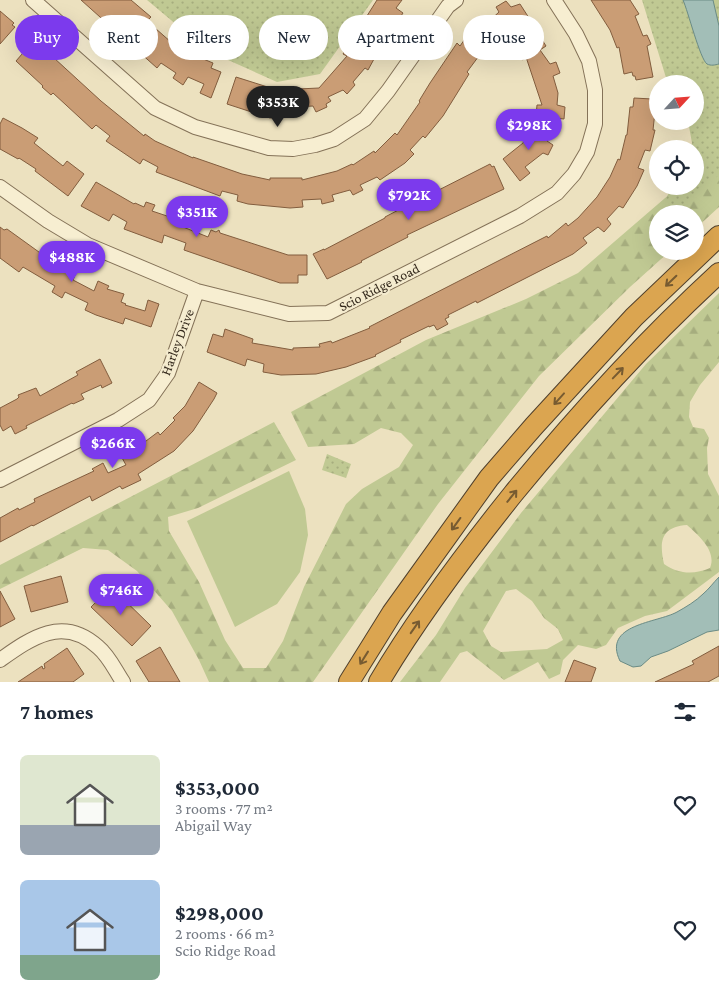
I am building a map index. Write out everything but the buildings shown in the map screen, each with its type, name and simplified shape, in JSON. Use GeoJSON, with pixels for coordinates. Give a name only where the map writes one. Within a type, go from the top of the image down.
{"type":"FeatureCollection","features":[{"type":"Feature","properties":{"kind":"highway"},"geometry":{"type":"LineString","coordinates":[[348,682],[397,606],[489,478],[634,317],[719,236]]}},
{"type":"Feature","properties":{"kind":"highway"},"geometry":{"type":"LineString","coordinates":[[379,682],[394,656],[470,548],[551,447],[595,397],[682,307],[719,273]]}},
{"type":"Feature","properties":{"kind":"street"},"geometry":{"type":"LineString","coordinates":[[33,0],[155,108],[195,127],[220,135],[269,148],[293,149],[314,146],[334,139],[365,120],[388,91],[448,6],[456,0]]}},
{"type":"Feature","properties":{"kind":"street","name":"Scio Ridge Road"},"geometry":{"type":"LineString","coordinates":[[0,187],[48,221],[88,245],[196,291],[289,314],[328,313],[520,216],[557,193],[574,174],[587,152],[595,124],[595,90],[589,61],[576,34],[554,0]]}},
{"type":"Feature","properties":{"kind":"street","name":"Harley Drive"},"geometry":{"type":"LineString","coordinates":[[0,480],[118,420],[149,400],[168,373],[196,291]]}},
{"type":"Feature","properties":{"kind":"street"},"geometry":{"type":"LineString","coordinates":[[0,660],[33,638],[51,631],[67,630],[83,636],[98,647],[123,682]]}},
{"type":"Feature","properties":{"kind":"green space"},"geometry":{"type":"Polygon","coordinates":[[[147,0],[373,0],[362,15],[338,15],[338,49],[320,74],[277,82],[228,60],[249,60],[249,15],[168,15],[168,18],[147,0]]]}},
{"type":"Feature","properties":{"kind":"green space"},"geometry":{"type":"Polygon","coordinates":[[[642,0],[719,0],[719,175],[704,187],[704,140],[691,140],[690,130],[704,130],[704,75],[665,75],[642,0]]]}},
{"type":"Feature","properties":{"kind":"green space"},"geometry":{"type":"Polygon","coordinates":[[[719,150],[719,207],[704,221],[704,205],[657,205],[669,195],[704,195],[704,172],[719,150]]]}},
{"type":"Feature","properties":{"kind":"green space"},"geometry":{"type":"Polygon","coordinates":[[[668,195],[695,195],[683,205],[663,205],[668,195]]]}},
{"type":"Feature","properties":{"kind":"green space"},"geometry":{"type":"Polygon","coordinates":[[[649,212],[649,260],[660,260],[539,376],[438,504],[313,682],[209,682],[172,611],[137,571],[108,550],[83,548],[0,589],[0,565],[274,422],[296,460],[198,508],[168,517],[169,531],[199,582],[225,640],[243,668],[266,668],[283,641],[304,587],[346,504],[362,489],[399,467],[413,445],[401,433],[381,428],[354,444],[308,447],[291,412],[426,340],[526,299],[578,273],[649,212]]]}},
{"type":"Feature","properties":{"kind":"green space"},"geometry":{"type":"Polygon","coordinates":[[[719,293],[719,362],[700,385],[690,402],[689,417],[693,427],[704,429],[709,438],[707,448],[708,474],[719,496],[719,572],[667,611],[645,616],[618,628],[606,645],[596,649],[578,645],[563,660],[560,674],[549,679],[538,662],[504,680],[467,651],[460,653],[440,682],[400,682],[436,635],[465,588],[521,513],[646,364],[719,293]],[[687,525],[672,529],[664,537],[662,548],[664,564],[680,572],[698,572],[710,568],[711,556],[706,544],[687,525]],[[516,589],[506,591],[483,631],[491,646],[501,652],[547,649],[563,640],[558,629],[544,618],[532,601],[516,589]]]}},
{"type":"Feature","properties":{"kind":"green space"},"geometry":{"type":"Polygon","coordinates":[[[327,454],[351,464],[346,478],[322,470],[327,454]]]}},
{"type":"Feature","properties":{"kind":"green space"},"geometry":{"type":"Polygon","coordinates":[[[289,471],[305,509],[308,535],[300,572],[277,604],[235,627],[187,521],[289,471]]]}},
{"type":"Feature","properties":{"kind":"water"},"geometry":{"type":"Polygon","coordinates":[[[683,0],[713,0],[719,26],[719,64],[708,65],[704,60],[683,0]]]}},
{"type":"Feature","properties":{"kind":"water"},"geometry":{"type":"Polygon","coordinates":[[[719,577],[719,630],[707,632],[651,657],[641,666],[633,667],[620,661],[616,649],[618,639],[625,632],[684,608],[700,597],[719,577]]]}}]}
